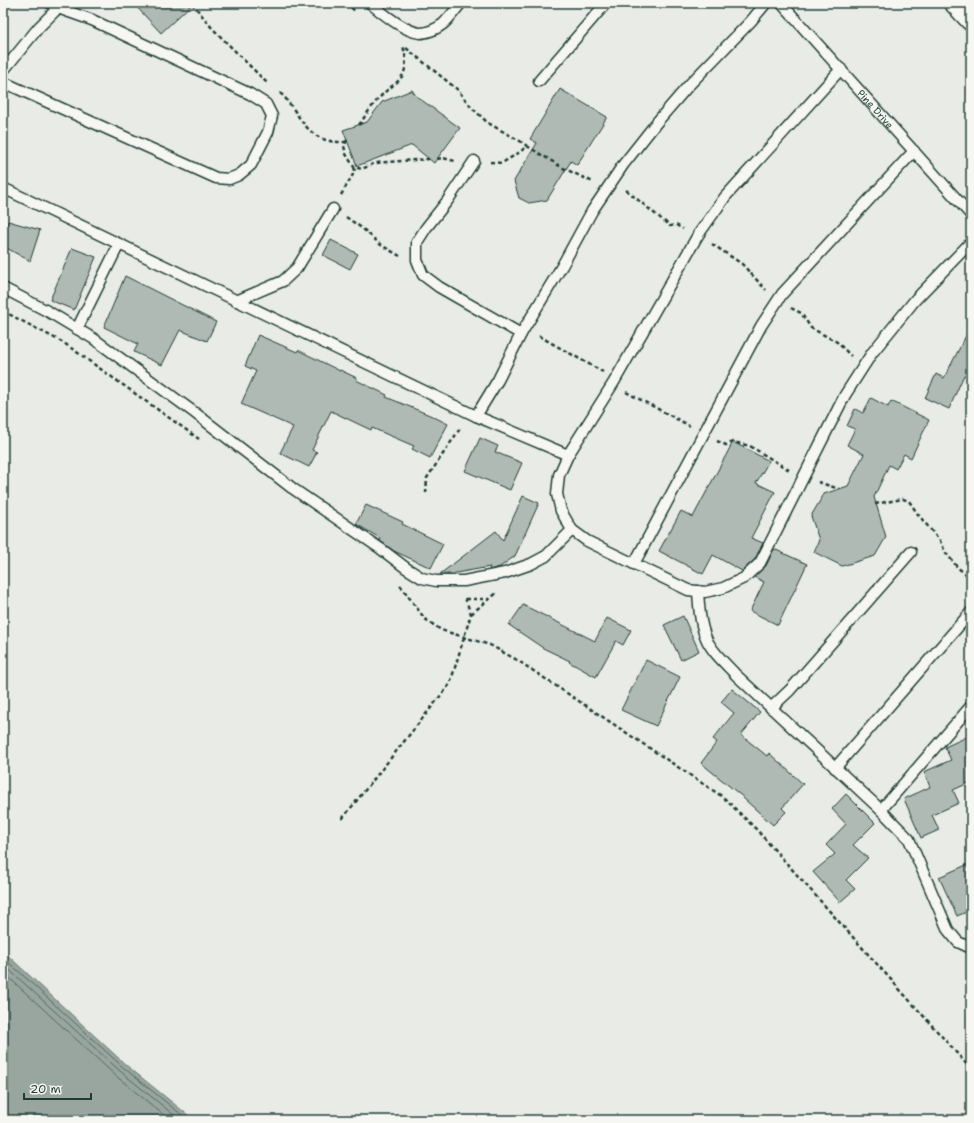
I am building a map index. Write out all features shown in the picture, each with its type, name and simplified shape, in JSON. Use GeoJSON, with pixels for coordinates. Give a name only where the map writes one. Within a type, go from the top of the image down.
{"type":"FeatureCollection","features":[{"type":"Feature","properties":{"kind":"street"},"geometry":{"type":"LineString","coordinates":[[956,3],[971,19]]}},
{"type":"Feature","properties":{"kind":"lane"},"geometry":{"type":"LineString","coordinates":[[370,3],[390,19],[410,30],[419,33],[428,32],[443,24],[461,3]]}},
{"type":"Feature","properties":{"kind":"lane"},"geometry":{"type":"LineString","coordinates":[[539,81],[606,3]]}},
{"type":"Feature","properties":{"kind":"lane"},"geometry":{"type":"LineString","coordinates":[[473,415],[498,380],[523,331],[562,266],[592,211],[623,165],[689,85],[751,21],[766,3]]}},
{"type":"Feature","properties":{"kind":"lane","name":"Pine Drive"},"geometry":{"type":"LineString","coordinates":[[781,3],[971,215]]}},
{"type":"Feature","properties":{"kind":"lane"},"geometry":{"type":"LineString","coordinates":[[3,72],[57,5],[250,94],[266,104],[272,116],[268,132],[251,165],[239,175],[229,179],[216,178],[3,82]]}},
{"type":"Feature","properties":{"kind":"lane"},"geometry":{"type":"LineString","coordinates":[[841,69],[724,197],[698,235],[614,382],[568,455],[558,475],[557,494],[561,511],[572,530],[587,541],[688,590],[705,592],[723,588],[744,578],[760,563],[805,477],[845,395],[872,353],[915,300],[971,242]]}},
{"type":"Feature","properties":{"kind":"lane"},"geometry":{"type":"LineString","coordinates":[[634,564],[761,326],[782,294],[914,151]]}},
{"type":"Feature","properties":{"kind":"lane"},"geometry":{"type":"LineString","coordinates":[[474,161],[417,242],[417,260],[423,275],[439,287],[523,331]]}},
{"type":"Feature","properties":{"kind":"lane"},"geometry":{"type":"LineString","coordinates":[[3,188],[473,415],[568,455]]}},
{"type":"Feature","properties":{"kind":"lane"},"geometry":{"type":"LineString","coordinates":[[236,301],[283,281],[297,268],[333,209]]}},
{"type":"Feature","properties":{"kind":"lane"},"geometry":{"type":"LineString","coordinates":[[78,329],[119,244]]}},
{"type":"Feature","properties":{"kind":"lane"},"geometry":{"type":"LineString","coordinates":[[3,288],[49,312],[94,339],[195,413],[292,488],[422,578],[436,581],[464,581],[505,573],[531,564],[546,556],[572,530]]}},
{"type":"Feature","properties":{"kind":"lane"},"geometry":{"type":"LineString","coordinates":[[771,708],[790,690],[911,552]]}},
{"type":"Feature","properties":{"kind":"lane"},"geometry":{"type":"LineString","coordinates":[[698,591],[701,620],[706,639],[722,660],[736,675],[881,810],[909,839],[948,930],[958,942],[971,948]]}},
{"type":"Feature","properties":{"kind":"lane"},"geometry":{"type":"LineString","coordinates":[[836,768],[971,612]]}},
{"type":"Feature","properties":{"kind":"lane"},"geometry":{"type":"LineString","coordinates":[[881,810],[971,706]]}},
{"type":"Feature","properties":{"kind":"path"},"geometry":{"type":"LineString","coordinates":[[192,3],[212,28],[272,88]]}},
{"type":"Feature","properties":{"kind":"path"},"geometry":{"type":"LineString","coordinates":[[346,3],[359,15]]}},
{"type":"Feature","properties":{"kind":"path"},"geometry":{"type":"LineString","coordinates":[[398,42],[458,90],[488,123],[520,140],[527,146],[580,177],[593,182],[621,186],[670,226],[676,225],[698,235],[742,264],[768,292],[778,300],[801,313],[811,328],[837,342],[853,358],[859,373]]}},
{"type":"Feature","properties":{"kind":"path"},"geometry":{"type":"LineString","coordinates":[[359,125],[381,96],[400,80],[404,74],[404,46]]}},
{"type":"Feature","properties":{"kind":"path"},"geometry":{"type":"LineString","coordinates":[[277,91],[288,101],[308,128],[316,136],[325,140],[337,142],[346,141],[344,146],[346,154],[354,167],[355,172],[333,209],[349,218],[381,245],[421,268]]}},
{"type":"Feature","properties":{"kind":"path"},"geometry":{"type":"LineString","coordinates":[[437,158],[460,162],[474,161],[502,163],[527,146]]}},
{"type":"Feature","properties":{"kind":"path"},"geometry":{"type":"LineString","coordinates":[[354,167],[362,169],[375,163],[429,159]]}},
{"type":"Feature","properties":{"kind":"path"},"geometry":{"type":"LineString","coordinates":[[3,311],[64,343],[201,441]]}},
{"type":"Feature","properties":{"kind":"path"},"geometry":{"type":"LineString","coordinates":[[523,331],[608,375],[622,390],[703,434],[726,445],[733,442],[750,446],[792,472],[839,489]]}},
{"type":"Feature","properties":{"kind":"path"},"geometry":{"type":"LineString","coordinates":[[426,492],[427,478],[473,415]]}},
{"type":"Feature","properties":{"kind":"path"},"geometry":{"type":"LineString","coordinates":[[875,504],[903,499],[909,502],[940,540],[946,553],[958,568],[971,578]]}},
{"type":"Feature","properties":{"kind":"path"},"geometry":{"type":"LineString","coordinates":[[342,819],[450,684],[471,614],[465,599],[450,581]]}},
{"type":"Feature","properties":{"kind":"path"},"geometry":{"type":"LineString","coordinates":[[397,582],[425,619],[441,630],[490,646],[517,660],[723,797],[755,828],[971,1070]]}},
{"type":"Feature","properties":{"kind":"path"},"geometry":{"type":"LineString","coordinates":[[465,599],[489,599]]}},
{"type":"Feature","properties":{"kind":"water"},"geometry":{"type":"Polygon","coordinates":[[[3,951],[126,1065],[194,1120],[3,1120],[3,951]]]}},
{"type":"Feature","properties":{"kind":"building"},"geometry":{"type":"Polygon","coordinates":[[[133,3],[193,3],[161,33],[133,3]]]}},
{"type":"Feature","properties":{"kind":"building"},"geometry":{"type":"Polygon","coordinates":[[[560,89],[607,117],[577,165],[571,161],[547,200],[529,203],[519,198],[514,181],[537,143],[530,139],[560,89]]]}},
{"type":"Feature","properties":{"kind":"building"},"geometry":{"type":"Polygon","coordinates":[[[412,90],[416,96],[460,128],[434,163],[412,145],[357,166],[343,130],[367,122],[382,102],[412,90]]]}},
{"type":"Feature","properties":{"kind":"building"},"geometry":{"type":"Polygon","coordinates":[[[8,221],[40,230],[30,261],[3,246],[3,231],[8,221]]]}},
{"type":"Feature","properties":{"kind":"building"},"geometry":{"type":"Polygon","coordinates":[[[331,240],[358,254],[350,269],[323,255],[331,240]]]}},
{"type":"Feature","properties":{"kind":"building"},"geometry":{"type":"Polygon","coordinates":[[[72,248],[96,257],[74,310],[50,300],[72,248]]]}},
{"type":"Feature","properties":{"kind":"building"},"geometry":{"type":"Polygon","coordinates":[[[125,276],[216,322],[207,341],[180,330],[162,365],[134,352],[138,344],[104,327],[125,276]]]}},
{"type":"Feature","properties":{"kind":"building"},"geometry":{"type":"Polygon","coordinates":[[[971,326],[971,379],[964,375],[949,409],[925,398],[936,374],[944,378],[971,326]]]}},
{"type":"Feature","properties":{"kind":"building"},"geometry":{"type":"Polygon","coordinates":[[[258,335],[297,352],[298,350],[357,378],[356,380],[387,395],[386,397],[448,424],[430,458],[412,449],[414,446],[372,428],[371,430],[331,411],[312,450],[317,452],[309,467],[280,453],[293,427],[241,404],[256,371],[245,366],[258,335]]]}},
{"type":"Feature","properties":{"kind":"building"},"geometry":{"type":"Polygon","coordinates":[[[871,398],[888,407],[891,401],[929,420],[911,458],[904,454],[896,469],[889,465],[874,497],[886,537],[875,556],[842,566],[814,552],[819,540],[811,516],[824,494],[848,486],[864,454],[847,445],[855,429],[847,426],[855,409],[863,413],[871,398]]]}},
{"type":"Feature","properties":{"kind":"building"},"geometry":{"type":"Polygon","coordinates":[[[480,438],[498,446],[495,452],[522,463],[510,490],[465,471],[480,438]]]}},
{"type":"Feature","properties":{"kind":"building"},"geometry":{"type":"Polygon","coordinates":[[[733,442],[769,461],[756,483],[775,492],[751,538],[763,543],[755,559],[742,571],[713,555],[703,574],[659,551],[681,511],[693,517],[733,442]]]}},
{"type":"Feature","properties":{"kind":"building"},"geometry":{"type":"Polygon","coordinates":[[[523,496],[539,503],[515,556],[500,567],[489,570],[490,567],[450,574],[440,574],[496,531],[503,540],[523,496]]]}},
{"type":"Feature","properties":{"kind":"building"},"geometry":{"type":"Polygon","coordinates":[[[366,505],[403,522],[402,524],[443,544],[431,568],[394,551],[379,540],[380,538],[356,524],[366,505]]]}},
{"type":"Feature","properties":{"kind":"building"},"geometry":{"type":"Polygon","coordinates":[[[774,549],[807,564],[778,625],[750,611],[764,582],[754,577],[766,566],[774,549]]]}},
{"type":"Feature","properties":{"kind":"building"},"geometry":{"type":"Polygon","coordinates":[[[523,605],[595,641],[607,618],[631,630],[623,645],[616,641],[596,677],[569,662],[570,661],[543,648],[509,625],[523,605]]]}},
{"type":"Feature","properties":{"kind":"building"},"geometry":{"type":"Polygon","coordinates":[[[683,616],[699,651],[681,660],[664,625],[683,616]]]}},
{"type":"Feature","properties":{"kind":"building"},"geometry":{"type":"Polygon","coordinates":[[[646,660],[680,677],[656,726],[621,710],[646,660]]]}},
{"type":"Feature","properties":{"kind":"building"},"geometry":{"type":"Polygon","coordinates":[[[732,689],[760,712],[741,735],[767,756],[769,753],[803,784],[782,808],[786,812],[773,825],[744,798],[701,763],[717,742],[713,739],[734,713],[721,702],[732,689]]]}},
{"type":"Feature","properties":{"kind":"building"},"geometry":{"type":"Polygon","coordinates":[[[971,735],[971,782],[953,790],[959,803],[932,815],[939,830],[921,838],[904,799],[930,787],[924,772],[951,760],[945,747],[971,735]]]}},
{"type":"Feature","properties":{"kind":"building"},"geometry":{"type":"Polygon","coordinates":[[[846,794],[875,823],[853,845],[868,858],[846,880],[855,889],[840,902],[813,872],[835,854],[826,845],[846,824],[832,809],[846,794]]]}},
{"type":"Feature","properties":{"kind":"building"},"geometry":{"type":"Polygon","coordinates":[[[971,863],[971,910],[957,916],[939,877],[971,863]]]}}]}
